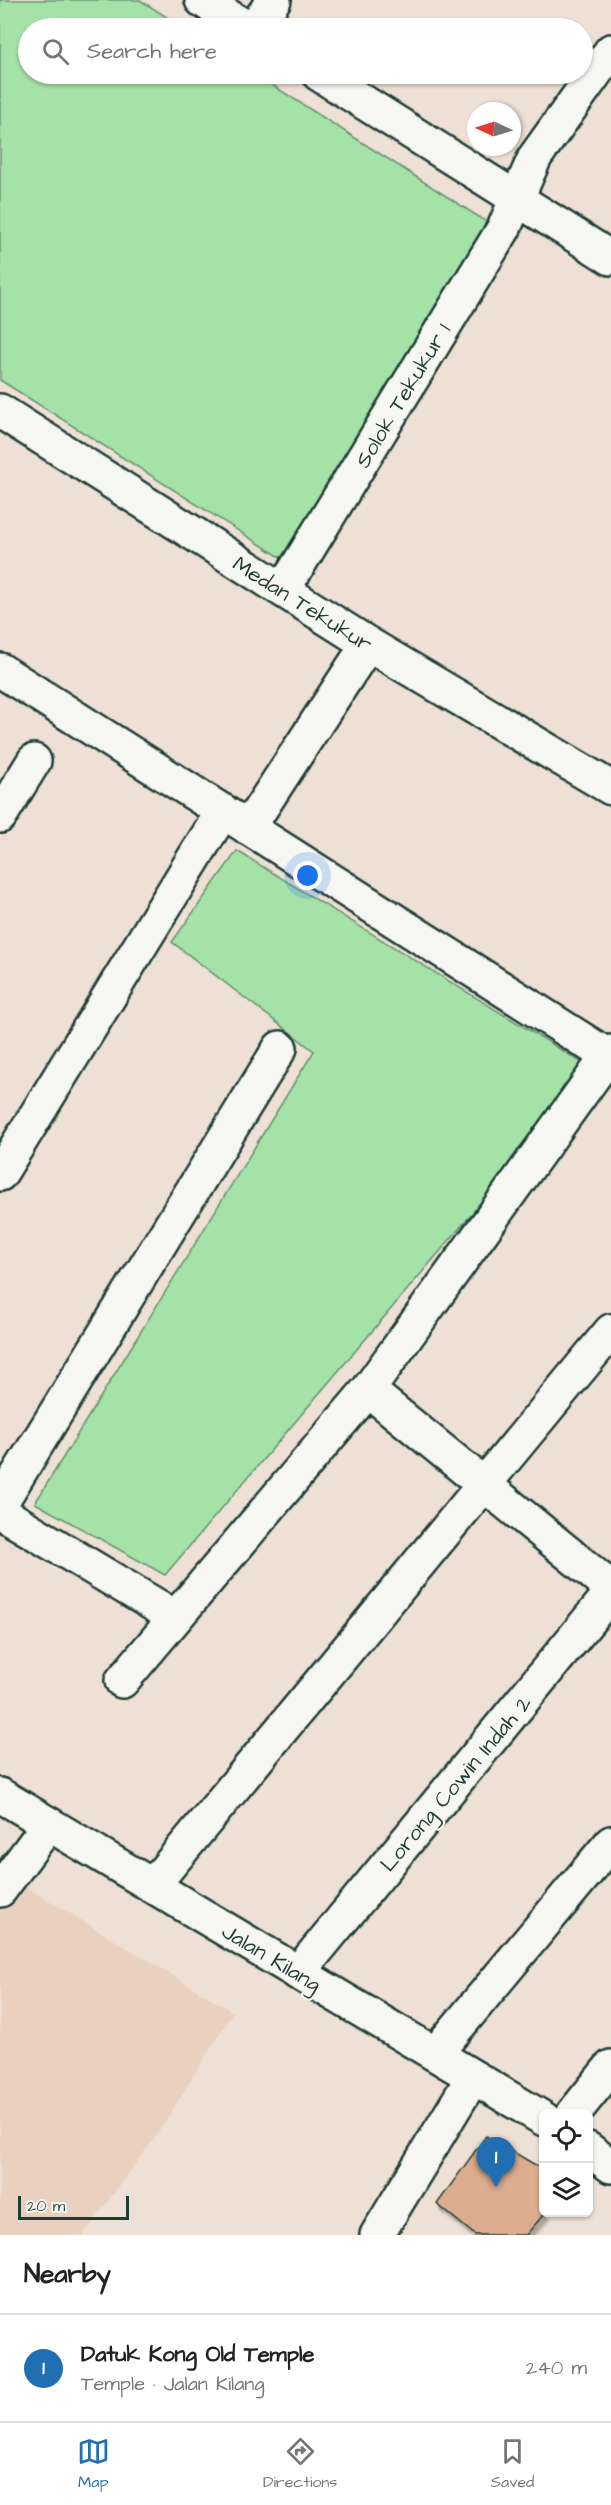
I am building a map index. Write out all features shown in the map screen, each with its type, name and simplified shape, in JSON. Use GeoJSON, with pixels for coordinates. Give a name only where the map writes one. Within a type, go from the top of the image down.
{"type":"FeatureCollection","features":[{"type":"Feature","properties":{"kind":"street"},"geometry":{"type":"LineString","coordinates":[[202,0],[231,18]]}},
{"type":"Feature","properties":{"kind":"street"},"geometry":{"type":"LineString","coordinates":[[261,18],[274,0]]}},
{"type":"Feature","properties":{"kind":"street","name":"Solok Tekukur 1"},"geometry":{"type":"LineString","coordinates":[[593,76],[611,51]]}},
{"type":"Feature","properties":{"kind":"street"},"geometry":{"type":"LineString","coordinates":[[335,84],[518,197],[611,258]]}},
{"type":"Feature","properties":{"kind":"street","name":"Solok Tekukur 1"},"geometry":{"type":"LineString","coordinates":[[283,590],[504,228],[535,157],[587,84]]}},
{"type":"Feature","properties":{"kind":"street","name":"Medan Tekukur"},"geometry":{"type":"LineString","coordinates":[[4,424],[611,788]]}},
{"type":"Feature","properties":{"kind":"street"},"geometry":{"type":"LineString","coordinates":[[0,1174],[236,820],[368,644]]}},
{"type":"Feature","properties":{"kind":"street"},"geometry":{"type":"LineString","coordinates":[[0,670],[609,1054],[368,1390],[122,1681]]}},
{"type":"Feature","properties":{"kind":"street"},"geometry":{"type":"LineString","coordinates":[[0,816],[34,761]]}},
{"type":"Feature","properties":{"kind":"street"},"geometry":{"type":"LineString","coordinates":[[0,1503],[280,1048]]}},
{"type":"Feature","properties":{"kind":"street"},"geometry":{"type":"LineString","coordinates":[[152,1886],[611,1331]]}},
{"type":"Feature","properties":{"kind":"street"},"geometry":{"type":"LineString","coordinates":[[368,1390],[611,1588]]}},
{"type":"Feature","properties":{"kind":"street"},"geometry":{"type":"LineString","coordinates":[[0,1512],[175,1617]]}},
{"type":"Feature","properties":{"kind":"street","name":"Lorong Cowin Indah 2"},"geometry":{"type":"LineString","coordinates":[[298,1973],[611,1593]]}},
{"type":"Feature","properties":{"kind":"street","name":"Jalan Kilang"},"geometry":{"type":"LineString","coordinates":[[0,1795],[539,2117]]}},
{"type":"Feature","properties":{"kind":"street"},"geometry":{"type":"LineString","coordinates":[[0,1890],[49,1824]]}},
{"type":"Feature","properties":{"kind":"street"},"geometry":{"type":"LineString","coordinates":[[435,2054],[611,1843]]}},
{"type":"Feature","properties":{"kind":"street"},"geometry":{"type":"LineString","coordinates":[[577,2109],[611,2067]]}},
{"type":"Feature","properties":{"kind":"street"},"geometry":{"type":"LineString","coordinates":[[377,2235],[473,2077]]}},
{"type":"Feature","properties":{"kind":"street"},"geometry":{"type":"LineString","coordinates":[[593,2153],[611,2166]]}},
{"type":"Feature","properties":{"kind":"shaded area"},"geometry":{"type":"Polygon","coordinates":[[[0,1871],[233,2012],[156,2136],[83,2235],[0,2235],[0,1871]]]}},
{"type":"Feature","properties":{"kind":"green space"},"geometry":{"type":"Polygon","coordinates":[[[0,0],[140,0],[168,18],[18,18],[18,84],[271,84],[504,233],[291,564],[0,380],[0,0]]]}},
{"type":"Feature","properties":{"kind":"green space"},"geometry":{"type":"Polygon","coordinates":[[[237,851],[594,1070],[165,1575],[35,1503],[314,1051],[172,942],[237,851]]]}},
{"type":"Feature","properties":{"kind":"building"},"geometry":{"type":"Polygon","coordinates":[[[486,2136],[539,2167],[539,2217],[542,2217],[526,2235],[475,2235],[437,2204],[486,2136]]]}},
{"type":"Feature","properties":{"kind":"place","name":"Datuk Kong Old Temple"},"geometry":{"type":"Point","coordinates":[496,2187]}}]}
